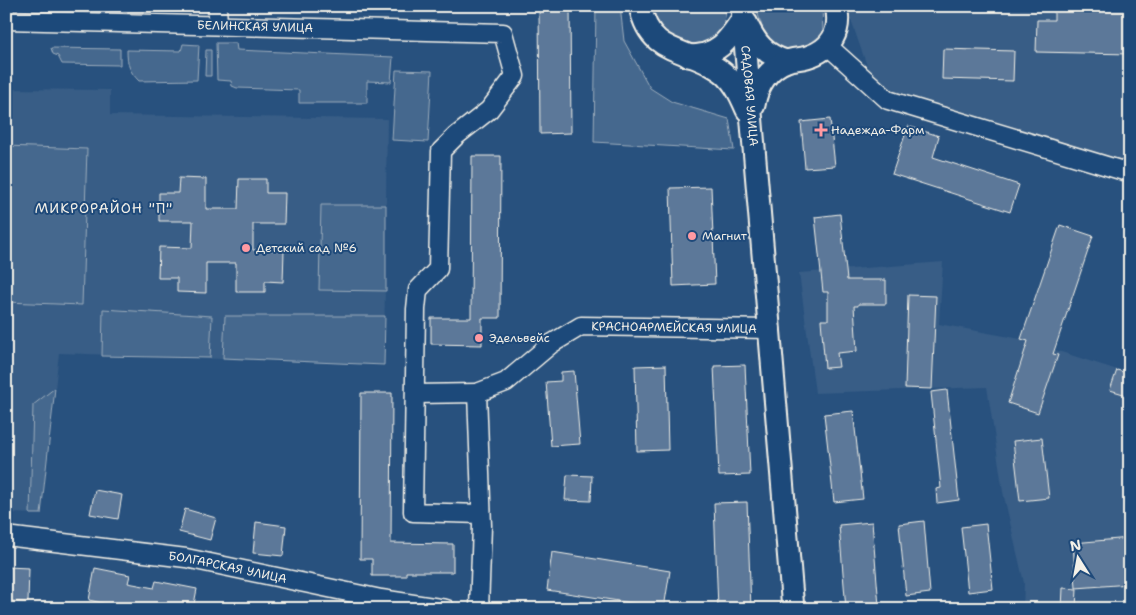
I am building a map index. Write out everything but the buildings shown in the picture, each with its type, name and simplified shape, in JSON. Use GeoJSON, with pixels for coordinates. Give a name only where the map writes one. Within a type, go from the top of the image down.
{"type":"FeatureCollection","features":[{"type":"Feature","properties":{"kind":"main road"},"geometry":{"type":"LineString","coordinates":[[640,6],[646,25],[660,43],[676,52],[710,64],[726,74],[736,87],[751,121]]}},
{"type":"Feature","properties":{"kind":"main road"},"geometry":{"type":"LineString","coordinates":[[743,11],[756,41],[774,58],[786,61],[807,57],[828,46],[837,28],[836,6]]}},
{"type":"Feature","properties":{"kind":"main road"},"geometry":{"type":"LineString","coordinates":[[688,56],[708,54],[718,49],[743,11]]}},
{"type":"Feature","properties":{"kind":"main road","name":"САДОВАЯ УЛИЦА"},"geometry":{"type":"LineString","coordinates":[[743,11],[756,185]]}},
{"type":"Feature","properties":{"kind":"main road"},"geometry":{"type":"LineString","coordinates":[[751,121],[754,100],[760,84],[765,77],[786,61]]}},
{"type":"Feature","properties":{"kind":"main road","name":"КРАСНОАРМЕЙСКАЯ УЛИЦА"},"geometry":{"type":"LineString","coordinates":[[756,185],[771,329],[793,609]]}},
{"type":"Feature","properties":{"kind":"street"},"geometry":{"type":"LineString","coordinates":[[217,6],[218,25]]}},
{"type":"Feature","properties":{"kind":"street","name":"БЕЛИНСКАЯ УЛИЦА"},"geometry":{"type":"LineString","coordinates":[[6,20],[503,33],[515,76],[489,110],[456,136],[441,151],[438,270],[418,290],[416,309],[416,394]]}},
{"type":"Feature","properties":{"kind":"street"},"geometry":{"type":"LineString","coordinates":[[828,46],[888,100],[1130,174]]}},
{"type":"Feature","properties":{"kind":"street","name":"КРАСНОАРМЕЙСКАЯ УЛИЦА"},"geometry":{"type":"LineString","coordinates":[[416,394],[477,393],[506,382],[551,344],[581,326],[771,329]]}},
{"type":"Feature","properties":{"kind":"street"},"geometry":{"type":"LineString","coordinates":[[477,393],[481,514],[479,609]]}},
{"type":"Feature","properties":{"kind":"street"},"geometry":{"type":"LineString","coordinates":[[416,394],[413,512],[481,514]]}},
{"type":"Feature","properties":{"kind":"street","name":"БОЛГАРСКАЯ УЛИЦА"},"geometry":{"type":"LineString","coordinates":[[6,536],[186,558],[416,607],[446,609]]}},
{"type":"Feature","properties":{"kind":"shaded area"},"geometry":{"type":"Polygon","coordinates":[[[596,6],[620,6],[624,41],[650,88],[672,102],[729,119],[734,150],[594,142],[596,6]]]}},
{"type":"Feature","properties":{"kind":"shaded area"},"geometry":{"type":"Polygon","coordinates":[[[652,6],[822,6],[823,33],[805,48],[779,50],[767,42],[756,8],[726,11],[723,28],[709,46],[688,51],[663,34],[653,15],[652,6]]]}},
{"type":"Feature","properties":{"kind":"shaded area"},"geometry":{"type":"Polygon","coordinates":[[[846,6],[1130,6],[1130,164],[875,89],[846,6]]]}},
{"type":"Feature","properties":{"kind":"shaded area"},"geometry":{"type":"Polygon","coordinates":[[[216,43],[236,43],[237,50],[393,57],[391,82],[367,81],[367,103],[299,103],[299,90],[237,88],[232,86],[231,81],[217,80],[216,43]]]}},
{"type":"Feature","properties":{"kind":"shaded area"},"geometry":{"type":"Polygon","coordinates":[[[183,44],[199,45],[197,80],[139,81],[133,74],[128,63],[127,50],[181,51],[183,44]]]}},
{"type":"Feature","properties":{"kind":"shaded area"},"geometry":{"type":"Polygon","coordinates":[[[51,48],[120,49],[120,65],[62,64],[58,56],[53,54],[51,48]]]}},
{"type":"Feature","properties":{"kind":"shaded area"},"geometry":{"type":"Polygon","coordinates":[[[206,50],[211,50],[211,76],[205,76],[206,50]]]}},
{"type":"Feature","properties":{"kind":"shaded area"},"geometry":{"type":"Polygon","coordinates":[[[396,70],[432,71],[428,142],[392,140],[396,70]]]}},
{"type":"Feature","properties":{"kind":"shaded area","name":"Детский сад №6"},"geometry":{"type":"Polygon","coordinates":[[[6,89],[110,90],[110,115],[387,119],[384,365],[59,353],[41,514],[6,513],[6,89]]]}},
{"type":"Feature","properties":{"kind":"shaded area"},"geometry":{"type":"Polygon","coordinates":[[[6,146],[87,149],[82,305],[6,302],[6,146]]]}},
{"type":"Feature","properties":{"kind":"shaded area"},"geometry":{"type":"Polygon","coordinates":[[[321,205],[386,205],[386,291],[319,290],[321,205]]]}},
{"type":"Feature","properties":{"kind":"shaded area"},"geometry":{"type":"Polygon","coordinates":[[[943,262],[939,324],[1021,339],[1130,374],[1130,609],[1023,609],[1024,583],[1003,492],[987,387],[815,393],[799,273],[943,262]]]}},
{"type":"Feature","properties":{"kind":"shaded area"},"geometry":{"type":"Polygon","coordinates":[[[103,309],[212,316],[210,358],[102,356],[103,309]]]}},
{"type":"Feature","properties":{"kind":"shaded area"},"geometry":{"type":"Polygon","coordinates":[[[225,316],[385,316],[384,365],[223,358],[225,316]]]}},
{"type":"Feature","properties":{"kind":"shaded area"},"geometry":{"type":"Polygon","coordinates":[[[55,388],[41,514],[30,514],[33,405],[55,388]]]}},
{"type":"Feature","properties":{"kind":"place","name":"Надежда-Фарм"},"geometry":{"type":"Point","coordinates":[821,130]}},
{"type":"Feature","properties":{"kind":"place","name":"Магнит"},"geometry":{"type":"Point","coordinates":[692,236]}},
{"type":"Feature","properties":{"kind":"place","name":"Детский сад №6"},"geometry":{"type":"Point","coordinates":[246,248]}},
{"type":"Feature","properties":{"kind":"place","name":"Эдельвейс"},"geometry":{"type":"Point","coordinates":[479,338]}},
{"type":"Feature","properties":{"kind":"district","name":"МИКРОРАЙОН \"П\""},"geometry":{"type":"Point","coordinates":[104,208]}}]}
